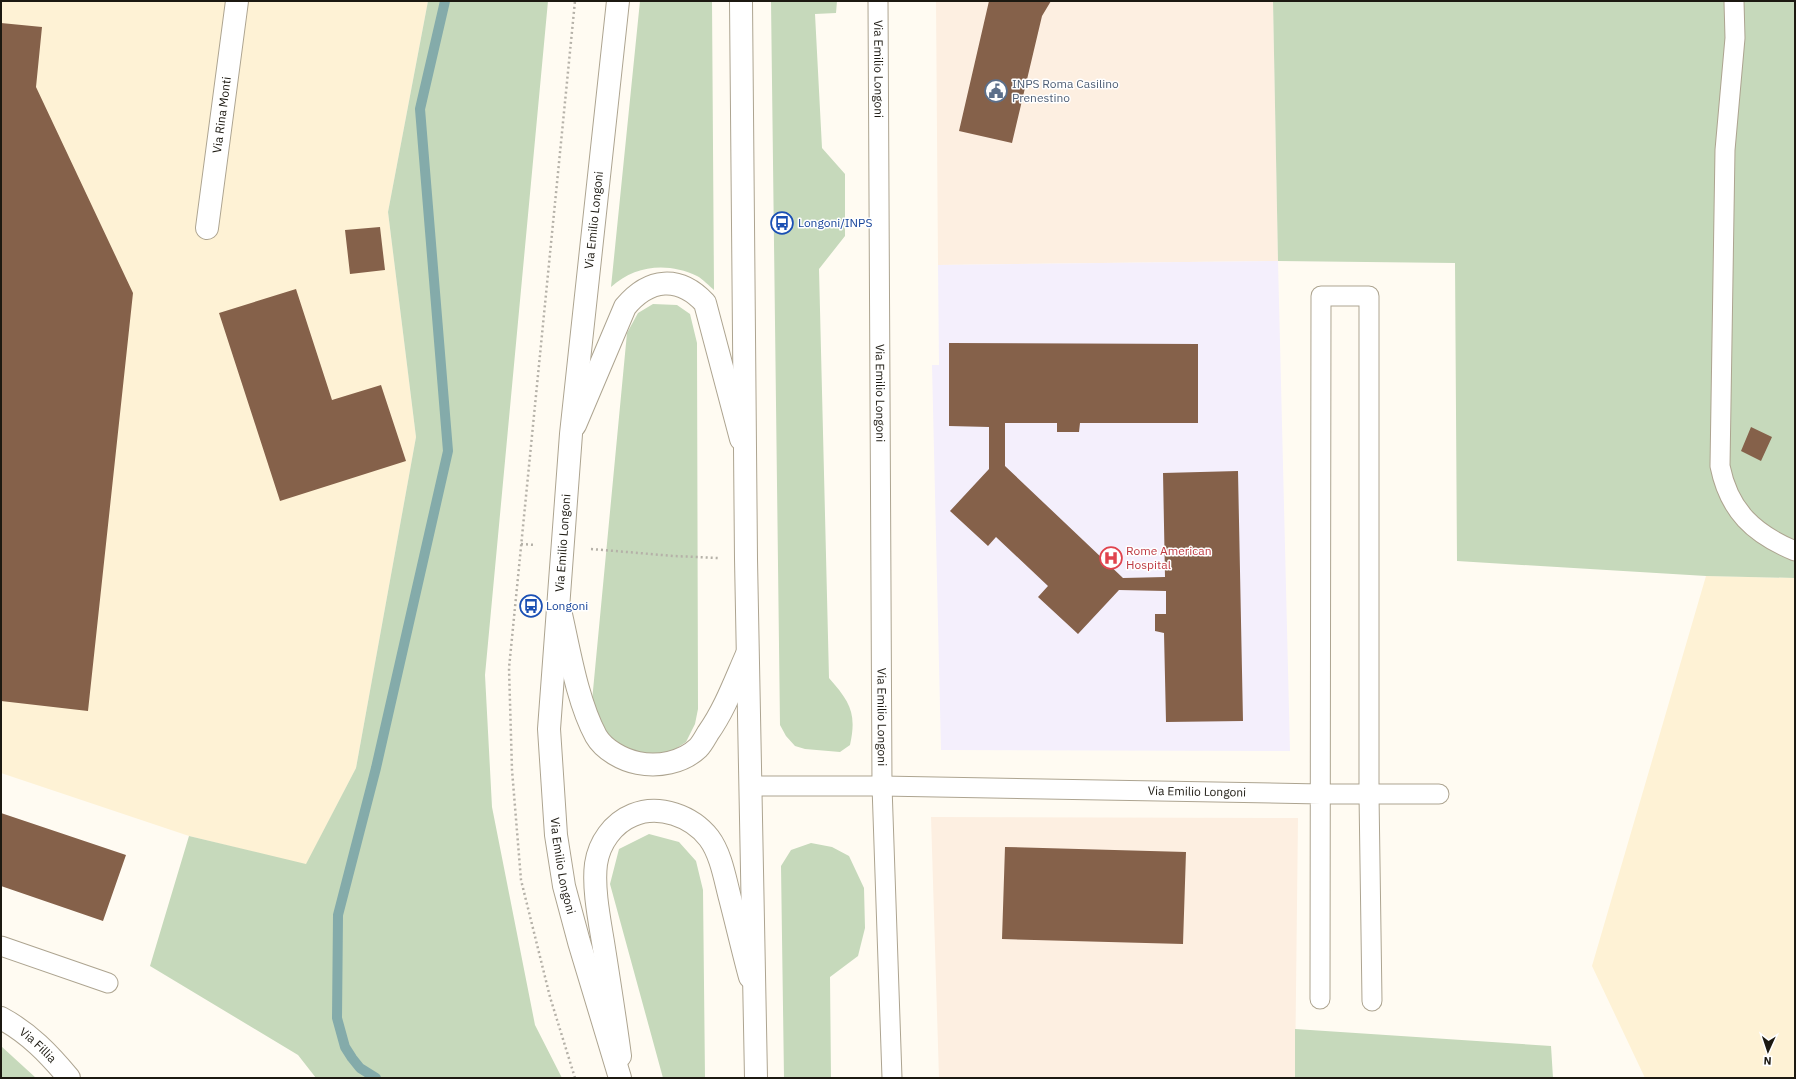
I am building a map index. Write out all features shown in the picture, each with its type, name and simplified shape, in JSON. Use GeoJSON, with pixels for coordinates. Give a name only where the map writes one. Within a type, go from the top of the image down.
{"type":"FeatureCollection","features":[{"type":"Feature","properties":{"kind":"street","name":"Via Rina Monti"},"geometry":{"type":"LineString","coordinates":[[207,228],[237,1]]}},
{"type":"Feature","properties":{"kind":"street","name":"Via Emilio Longoni"},"geometry":{"type":"LineString","coordinates":[[618,1],[571,434],[549,729],[556,835],[564,886],[578,942],[620,1078]]}},
{"type":"Feature","properties":{"kind":"street"},"geometry":{"type":"LineString","coordinates":[[741,1],[747,654],[756,1078]]}},
{"type":"Feature","properties":{"kind":"street"},"geometry":{"type":"LineString","coordinates":[[571,434],[625,307],[639,292],[648,287],[661,284],[675,285],[688,288],[705,303],[745,454]]}},
{"type":"Feature","properties":{"kind":"street"},"geometry":{"type":"LineString","coordinates":[[558,603],[581,698],[590,723],[597,738],[609,750],[632,762],[647,765],[662,764],[681,759],[698,748],[723,710],[747,654]]}},
{"type":"Feature","properties":{"kind":"street"},"geometry":{"type":"LineString","coordinates":[[624,1078],[600,926],[596,894],[596,864],[607,836],[627,817],[648,812],[660,811],[672,813],[688,821],[708,838],[713,846],[724,874],[755,996]]}},
{"type":"Feature","properties":{"kind":"street","name":"Via Fillia"},"geometry":{"type":"LineString","coordinates":[[1,1018],[18,1027],[40,1044],[69,1078]]}},
{"type":"Feature","properties":{"kind":"lane","name":"Via Emilio Longoni"},"geometry":{"type":"LineString","coordinates":[[878,1],[882,786],[892,1078]]}},
{"type":"Feature","properties":{"kind":"lane"},"geometry":{"type":"LineString","coordinates":[[1734,1],[1735,38],[1724,150],[1720,466],[1728,494],[1740,513],[1753,527],[1771,540],[1795,552]]}},
{"type":"Feature","properties":{"kind":"lane"},"geometry":{"type":"LineString","coordinates":[[1320,999],[1320,296],[1369,296],[1369,794],[1372,1001]]}},
{"type":"Feature","properties":{"kind":"lane","name":"Via Emilio Longoni"},"geometry":{"type":"LineString","coordinates":[[750,786],[882,786],[1320,794],[1439,794]]}},
{"type":"Feature","properties":{"kind":"lane"},"geometry":{"type":"LineString","coordinates":[[1,946],[108,983]]}},
{"type":"Feature","properties":{"kind":"path"},"geometry":{"type":"LineString","coordinates":[[521,544],[674,556],[746,559]]}},
{"type":"Feature","properties":{"kind":"shaded area"},"geometry":{"type":"Polygon","coordinates":[[[1,1],[428,1],[388,212],[416,437],[356,768],[306,865],[189,836],[1,773],[1,1]]]}},
{"type":"Feature","properties":{"kind":"shaded area"},"geometry":{"type":"Polygon","coordinates":[[[936,1],[1273,1],[1278,261],[938,265],[936,1]]]}},
{"type":"Feature","properties":{"kind":"shaded area","name":"Rome American Hospital"},"geometry":{"type":"Polygon","coordinates":[[[1278,261],[1290,751],[941,750],[932,365],[939,365],[938,265],[1278,261]]]}},
{"type":"Feature","properties":{"kind":"shaded area"},"geometry":{"type":"Polygon","coordinates":[[[1706,576],[1795,578],[1795,1078],[1645,1078],[1592,966],[1706,576]]]}},
{"type":"Feature","properties":{"kind":"shaded area"},"geometry":{"type":"Polygon","coordinates":[[[931,817],[1298,818],[1295,1078],[939,1078],[931,817]]]}},
{"type":"Feature","properties":{"kind":"green space"},"geometry":{"type":"Polygon","coordinates":[[[428,1],[548,1],[485,675],[492,807],[535,1025],[562,1078],[316,1078],[298,1055],[150,966],[189,836],[306,864],[356,768],[416,437],[388,212],[428,1]]]}},
{"type":"Feature","properties":{"kind":"green space"},"geometry":{"type":"Polygon","coordinates":[[[640,1],[712,1],[714,290],[697,276],[675,269],[663,268],[641,270],[630,274],[611,287],[640,1]]]}},
{"type":"Feature","properties":{"kind":"green space"},"geometry":{"type":"Polygon","coordinates":[[[771,1],[837,1],[836,13],[815,14],[822,148],[845,174],[845,236],[819,269],[829,678],[847,701],[853,724],[850,745],[840,752],[805,749],[795,746],[786,736],[780,725],[771,1]]]}},
{"type":"Feature","properties":{"kind":"green space"},"geometry":{"type":"Polygon","coordinates":[[[1273,1],[1795,1],[1795,578],[1706,576],[1457,561],[1455,263],[1278,261],[1273,1]]]}},
{"type":"Feature","properties":{"kind":"green space"},"geometry":{"type":"Polygon","coordinates":[[[653,304],[677,305],[690,314],[697,343],[698,709],[695,724],[686,742],[669,753],[650,759],[615,748],[595,718],[592,701],[627,333],[638,313],[653,304]]]}},
{"type":"Feature","properties":{"kind":"green space"},"geometry":{"type":"Polygon","coordinates":[[[649,834],[679,842],[696,861],[703,890],[705,1078],[663,1078],[610,884],[619,849],[649,834]]]}},
{"type":"Feature","properties":{"kind":"green space"},"geometry":{"type":"Polygon","coordinates":[[[811,843],[832,847],[849,856],[864,888],[865,928],[858,956],[830,977],[831,1078],[784,1078],[781,866],[791,850],[811,843]]]}},
{"type":"Feature","properties":{"kind":"green space"},"geometry":{"type":"Polygon","coordinates":[[[1295,1029],[1551,1046],[1553,1078],[1295,1078],[1295,1029]]]}},
{"type":"Feature","properties":{"kind":"green space"},"geometry":{"type":"Polygon","coordinates":[[[1,1046],[36,1078],[1,1078],[1,1046]]]}},
{"type":"Feature","properties":{"kind":"building","name":"INPS Roma Casilino Prenestino"},"geometry":{"type":"Polygon","coordinates":[[[989,1],[1051,1],[1042,16],[1012,143],[959,131],[989,1]]]}},
{"type":"Feature","properties":{"kind":"building"},"geometry":{"type":"Polygon","coordinates":[[[1,23],[42,27],[36,87],[133,293],[88,711],[1,701],[1,23]]]}},
{"type":"Feature","properties":{"kind":"building"},"geometry":{"type":"Polygon","coordinates":[[[380,227],[385,270],[350,274],[345,230],[380,227]]]}},
{"type":"Feature","properties":{"kind":"building"},"geometry":{"type":"Polygon","coordinates":[[[296,289],[332,400],[381,385],[406,461],[280,501],[219,313],[296,289]]]}},
{"type":"Feature","properties":{"kind":"building"},"geometry":{"type":"Polygon","coordinates":[[[949,343],[1198,344],[1198,423],[1080,423],[1079,432],[1057,432],[1057,423],[1005,423],[1005,466],[1123,578],[1165,577],[1163,473],[1238,471],[1243,721],[1166,722],[1164,633],[1155,631],[1155,614],[1166,614],[1166,591],[1119,590],[1078,634],[1038,597],[1048,586],[996,537],[988,546],[950,511],[989,469],[989,427],[949,426],[949,343]]]}},
{"type":"Feature","properties":{"kind":"building"},"geometry":{"type":"Polygon","coordinates":[[[1751,427],[1772,437],[1761,461],[1741,451],[1751,427]]]}},
{"type":"Feature","properties":{"kind":"building"},"geometry":{"type":"Polygon","coordinates":[[[1,813],[126,855],[103,921],[1,886],[1,813]]]}},
{"type":"Feature","properties":{"kind":"building"},"geometry":{"type":"Polygon","coordinates":[[[1005,847],[1186,852],[1183,944],[1002,939],[1005,847]]]}},
{"type":"Feature","properties":{"kind":"waterway"},"geometry":{"type":"LineString","coordinates":[[376,1078],[360,1068],[352,1058],[345,1047],[337,1018],[338,915],[376,768],[448,451],[420,109],[445,1]]}},
{"type":"Feature","properties":{"kind":"place","name":"INPS Roma Casilino Prenestino"},"geometry":{"type":"Point","coordinates":[996,91]}},
{"type":"Feature","properties":{"kind":"place","name":"Longoni/INPS"},"geometry":{"type":"Point","coordinates":[782,223]}},
{"type":"Feature","properties":{"kind":"place","name":"Rome American Hospital"},"geometry":{"type":"Point","coordinates":[1111,558]}},
{"type":"Feature","properties":{"kind":"place","name":"Longoni"},"geometry":{"type":"Point","coordinates":[531,606]}}]}
